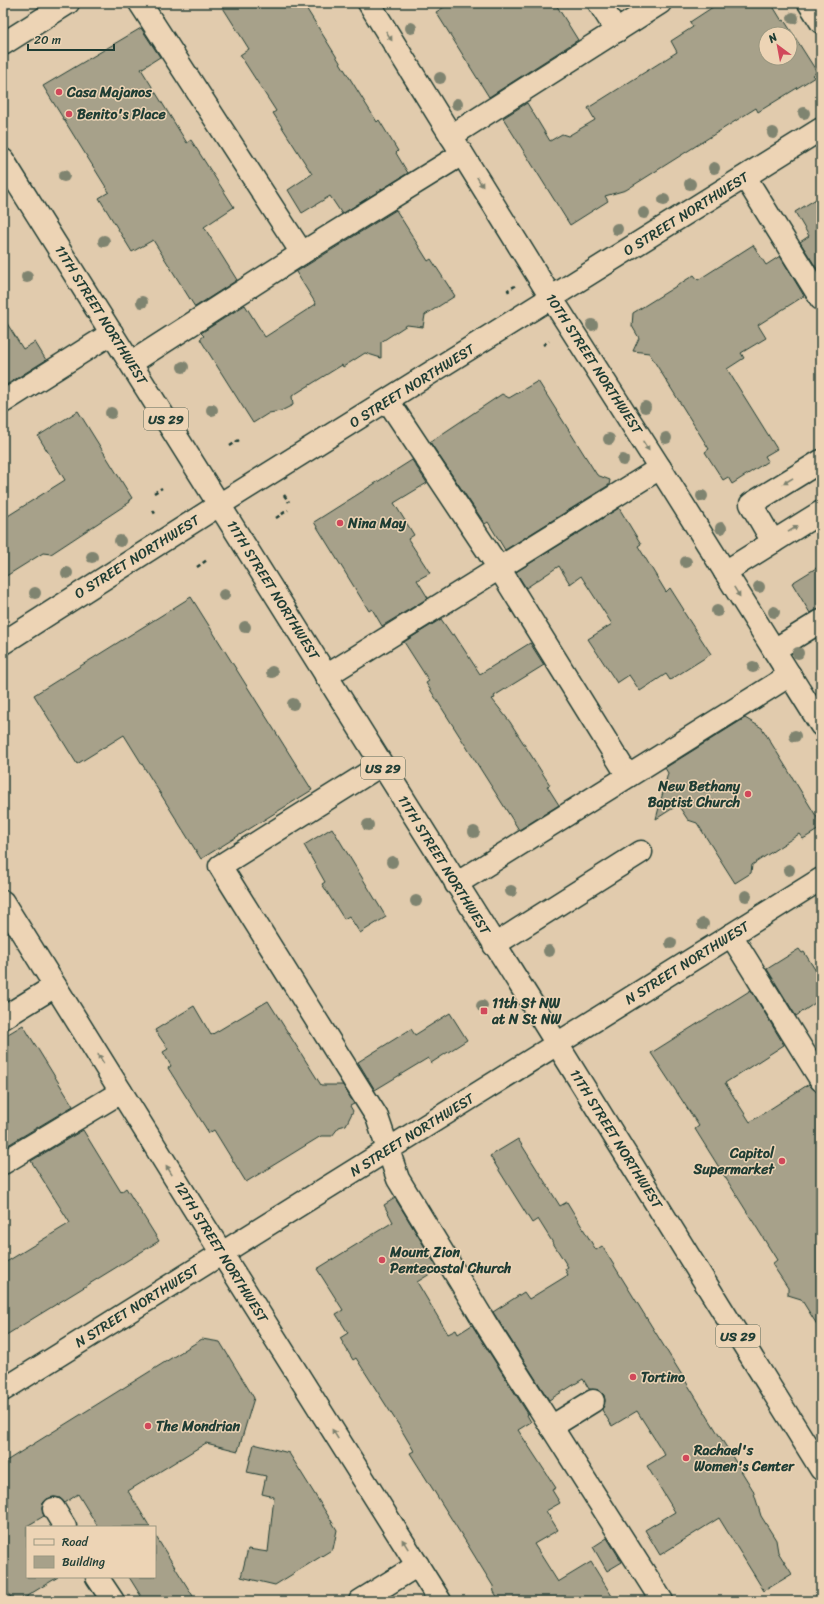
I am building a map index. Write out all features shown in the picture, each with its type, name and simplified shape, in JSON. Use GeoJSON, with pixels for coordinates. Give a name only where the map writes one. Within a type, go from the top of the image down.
{"type":"FeatureCollection","features":[{"type":"Feature","properties":{"kind":"main road"},"geometry":{"type":"LineString","coordinates":[[3,44],[68,3]]}},
{"type":"Feature","properties":{"kind":"main road"},"geometry":{"type":"LineString","coordinates":[[140,3],[302,253]]}},
{"type":"Feature","properties":{"kind":"main road","name":"10TH STREET NORTHWEST"},"geometry":{"type":"LineString","coordinates":[[369,3],[552,299],[821,725]]}},
{"type":"Feature","properties":{"kind":"main road"},"geometry":{"type":"LineString","coordinates":[[599,3],[617,31]]}},
{"type":"Feature","properties":{"kind":"main road"},"geometry":{"type":"LineString","coordinates":[[131,363],[302,253],[617,31],[660,3]]}},
{"type":"Feature","properties":{"kind":"main road"},"geometry":{"type":"LineString","coordinates":[[810,3],[821,22]]}},
{"type":"Feature","properties":{"kind":"main road","name":"O STREET NORTHWEST"},"geometry":{"type":"LineString","coordinates":[[3,642],[219,505],[552,299],[821,129]]}},
{"type":"Feature","properties":{"kind":"main road","name":"11TH STREET NORTHWEST"},"geometry":{"type":"LineString","coordinates":[[3,160],[558,1045],[821,1469]]}},
{"type":"Feature","properties":{"kind":"main road"},"geometry":{"type":"LineString","coordinates":[[745,177],[821,298]]}},
{"type":"Feature","properties":{"kind":"main road"},"geometry":{"type":"LineString","coordinates":[[3,402],[112,333]]}},
{"type":"Feature","properties":{"kind":"main road"},"geometry":{"type":"LineString","coordinates":[[388,401],[498,568],[628,776]]}},
{"type":"Feature","properties":{"kind":"main road"},"geometry":{"type":"LineString","coordinates":[[773,542],[751,504],[821,461]]}},
{"type":"Feature","properties":{"kind":"main road"},"geometry":{"type":"LineString","coordinates":[[326,676],[660,468]]}},
{"type":"Feature","properties":{"kind":"main road"},"geometry":{"type":"LineString","coordinates":[[725,572],[821,512]]}},
{"type":"Feature","properties":{"kind":"main road"},"geometry":{"type":"LineString","coordinates":[[774,650],[821,621]]}},
{"type":"Feature","properties":{"kind":"main road"},"geometry":{"type":"LineString","coordinates":[[456,884],[790,675]]}},
{"type":"Feature","properties":{"kind":"main road"},"geometry":{"type":"LineString","coordinates":[[381,765],[220,866],[377,1117],[398,1179],[486,1324],[662,1601]]}},
{"type":"Feature","properties":{"kind":"main road"},"geometry":{"type":"LineString","coordinates":[[494,945],[640,852]]}},
{"type":"Feature","properties":{"kind":"main road","name":"N STREET NORTHWEST"},"geometry":{"type":"LineString","coordinates":[[3,1390],[221,1253],[558,1045],[821,879]]}},
{"type":"Feature","properties":{"kind":"main road","name":"12TH STREET NORTHWEST"},"geometry":{"type":"LineString","coordinates":[[3,902],[54,986],[440,1601]]}},
{"type":"Feature","properties":{"kind":"main road"},"geometry":{"type":"LineString","coordinates":[[731,935],[821,1080]]}},
{"type":"Feature","properties":{"kind":"main road"},"geometry":{"type":"LineString","coordinates":[[3,1018],[54,986]]}},
{"type":"Feature","properties":{"kind":"main road"},"geometry":{"type":"LineString","coordinates":[[3,1163],[121,1092]]}},
{"type":"Feature","properties":{"kind":"main road"},"geometry":{"type":"LineString","coordinates":[[551,1427],[593,1401]]}},
{"type":"Feature","properties":{"kind":"main road"},"geometry":{"type":"LineString","coordinates":[[360,1601],[418,1565]]}},
{"type":"Feature","properties":{"kind":"main road"},"geometry":{"type":"LineString","coordinates":[[98,1578],[113,1601]]}},
{"type":"Feature","properties":{"kind":"path"},"geometry":{"type":"LineString","coordinates":[[3,79],[8,76],[4,69]]}},
{"type":"Feature","properties":{"kind":"path"},"geometry":{"type":"LineString","coordinates":[[230,446],[239,440]]}},
{"type":"Feature","properties":{"kind":"path"},"geometry":{"type":"LineString","coordinates":[[154,493],[162,488]]}},
{"type":"Feature","properties":{"kind":"path"},"geometry":{"type":"LineString","coordinates":[[283,493],[289,502]]}},
{"type":"Feature","properties":{"kind":"path"},"geometry":{"type":"LineString","coordinates":[[276,518],[288,510]]}},
{"type":"Feature","properties":{"kind":"path"},"geometry":{"type":"LineString","coordinates":[[197,567],[207,560]]}},
{"type":"Feature","properties":{"kind":"building"},"geometry":{"type":"Polygon","coordinates":[[[220,3],[303,3],[377,122],[379,120],[398,151],[396,153],[408,173],[342,214],[330,196],[302,213],[288,190],[312,174],[273,113],[276,111],[240,55],[249,49],[220,3]]]}},
{"type":"Feature","properties":{"kind":"building"},"geometry":{"type":"Polygon","coordinates":[[[451,3],[555,3],[578,40],[489,97],[436,12],[451,3]]]}},
{"type":"Feature","properties":{"kind":"building"},"geometry":{"type":"Polygon","coordinates":[[[719,3],[771,3],[782,21],[784,20],[788,26],[758,26],[758,66],[798,66],[798,42],[817,72],[813,75],[815,77],[758,112],[756,108],[626,190],[605,196],[608,201],[570,225],[503,118],[527,103],[550,141],[562,134],[568,136],[595,120],[588,108],[677,52],[671,41],[693,27],[690,22],[719,3]]]}},
{"type":"Feature","properties":{"kind":"building"},"geometry":{"type":"Polygon","coordinates":[[[141,28],[160,57],[141,69],[187,143],[191,140],[234,207],[204,227],[237,280],[195,307],[153,240],[132,252],[99,198],[109,192],[43,86],[141,28]]]}},
{"type":"Feature","properties":{"kind":"building"},"geometry":{"type":"Polygon","coordinates":[[[821,196],[821,275],[800,242],[809,236],[795,212],[821,196]]]}},
{"type":"Feature","properties":{"kind":"building"},"geometry":{"type":"Polygon","coordinates":[[[396,210],[428,261],[431,259],[455,296],[425,315],[423,327],[407,325],[381,342],[381,358],[365,353],[343,367],[342,365],[292,396],[293,405],[281,411],[269,413],[253,423],[200,339],[204,336],[201,333],[245,305],[265,337],[316,304],[296,272],[396,210]]]}},
{"type":"Feature","properties":{"kind":"building"},"geometry":{"type":"Polygon","coordinates":[[[753,245],[766,265],[780,256],[804,296],[758,325],[766,338],[741,353],[744,358],[727,369],[777,449],[765,456],[768,461],[732,484],[728,477],[723,480],[705,452],[709,449],[649,353],[633,351],[639,338],[632,326],[633,313],[694,275],[698,280],[753,245]]]}},
{"type":"Feature","properties":{"kind":"building"},"geometry":{"type":"Polygon","coordinates":[[[3,317],[23,349],[35,342],[46,360],[3,387],[3,317]]]}},
{"type":"Feature","properties":{"kind":"building"},"geometry":{"type":"Polygon","coordinates":[[[538,381],[597,475],[610,480],[609,485],[505,550],[488,522],[485,524],[430,442],[502,394],[509,398],[538,381]]]}},
{"type":"Feature","properties":{"kind":"building"},"geometry":{"type":"Polygon","coordinates":[[[78,411],[132,498],[129,500],[130,502],[51,554],[43,553],[3,578],[3,519],[65,480],[38,436],[78,411]]]}},
{"type":"Feature","properties":{"kind":"building"},"geometry":{"type":"Polygon","coordinates":[[[412,460],[427,483],[394,503],[414,535],[408,539],[430,573],[417,580],[428,598],[382,626],[372,609],[369,611],[314,522],[412,460]]]}},
{"type":"Feature","properties":{"kind":"building"},"geometry":{"type":"Polygon","coordinates":[[[619,508],[641,544],[638,546],[666,592],[670,588],[711,654],[670,680],[666,674],[640,691],[629,675],[617,683],[588,639],[612,624],[581,576],[570,584],[559,566],[526,588],[516,572],[619,508]]]}},
{"type":"Feature","properties":{"kind":"building"},"geometry":{"type":"Polygon","coordinates":[[[821,565],[821,609],[810,613],[792,583],[821,565]]]}},
{"type":"Feature","properties":{"kind":"building"},"geometry":{"type":"Polygon","coordinates":[[[191,597],[312,790],[201,859],[124,735],[77,764],[34,695],[191,597]]]}},
{"type":"Feature","properties":{"kind":"building"},"geometry":{"type":"Polygon","coordinates":[[[441,619],[452,635],[454,634],[480,674],[530,643],[544,665],[494,696],[495,698],[492,699],[510,722],[550,785],[547,786],[559,805],[519,830],[426,683],[429,681],[404,642],[441,619]]]}},
{"type":"Feature","properties":{"kind":"building"},"geometry":{"type":"Polygon","coordinates":[[[745,718],[762,728],[821,824],[821,828],[803,839],[799,834],[752,865],[751,873],[735,883],[697,823],[688,820],[678,805],[656,819],[668,773],[665,768],[745,718]]]}},
{"type":"Feature","properties":{"kind":"building"},"geometry":{"type":"Polygon","coordinates":[[[332,828],[386,917],[360,933],[349,916],[344,919],[322,884],[325,882],[304,845],[332,828]]]}},
{"type":"Feature","properties":{"kind":"building"},"geometry":{"type":"Polygon","coordinates":[[[799,949],[802,953],[804,952],[821,979],[821,999],[796,1016],[767,969],[799,949]]]}},
{"type":"Feature","properties":{"kind":"building"},"geometry":{"type":"Polygon","coordinates":[[[751,990],[784,1045],[725,1083],[750,1122],[809,1084],[815,1091],[821,1092],[821,1331],[801,1299],[788,1295],[788,1288],[772,1264],[777,1260],[695,1129],[699,1126],[651,1053],[751,990]]]}},
{"type":"Feature","properties":{"kind":"building"},"geometry":{"type":"Polygon","coordinates":[[[268,1001],[321,1085],[343,1085],[354,1104],[350,1106],[353,1111],[346,1125],[339,1127],[332,1136],[321,1136],[246,1182],[214,1130],[209,1133],[168,1068],[171,1066],[163,1052],[168,1049],[155,1030],[194,1006],[211,1035],[268,1001]]]}},
{"type":"Feature","properties":{"kind":"building"},"geometry":{"type":"Polygon","coordinates":[[[450,1013],[467,1040],[431,1063],[428,1058],[375,1090],[358,1062],[411,1029],[415,1035],[450,1013]]]}},
{"type":"Feature","properties":{"kind":"building"},"geometry":{"type":"Polygon","coordinates":[[[23,1025],[73,1106],[3,1148],[3,1037],[23,1025]]]}},
{"type":"Feature","properties":{"kind":"building"},"geometry":{"type":"Polygon","coordinates":[[[83,1130],[121,1192],[126,1188],[159,1241],[3,1337],[3,1264],[70,1223],[31,1161],[83,1130]]]}},
{"type":"Feature","properties":{"kind":"building"},"geometry":{"type":"Polygon","coordinates":[[[518,1139],[560,1206],[567,1202],[596,1250],[602,1246],[753,1490],[761,1516],[776,1540],[778,1552],[792,1574],[764,1591],[719,1518],[660,1555],[645,1530],[675,1512],[647,1466],[665,1455],[637,1411],[612,1426],[602,1410],[605,1401],[604,1395],[599,1390],[589,1389],[583,1379],[549,1400],[493,1312],[524,1292],[529,1299],[568,1275],[565,1269],[568,1267],[538,1219],[532,1223],[490,1156],[518,1139]]]}},
{"type":"Feature","properties":{"kind":"building"},"geometry":{"type":"Polygon","coordinates":[[[395,1198],[438,1269],[417,1282],[448,1334],[456,1330],[458,1334],[472,1325],[528,1414],[527,1415],[531,1422],[518,1430],[556,1488],[552,1490],[560,1503],[546,1511],[558,1530],[534,1544],[558,1582],[591,1562],[615,1601],[500,1601],[494,1592],[493,1586],[410,1453],[414,1451],[398,1424],[356,1358],[353,1360],[340,1338],[348,1333],[336,1314],[343,1310],[317,1269],[393,1222],[384,1205],[395,1198]]]}},
{"type":"Feature","properties":{"kind":"building","name":"The Mondrian"},"geometry":{"type":"Polygon","coordinates":[[[202,1339],[220,1342],[254,1398],[238,1451],[206,1443],[128,1491],[149,1526],[97,1526],[78,1494],[65,1503],[60,1498],[54,1497],[47,1499],[43,1503],[42,1509],[44,1516],[26,1526],[26,1578],[56,1578],[27,1596],[27,1601],[13,1601],[3,1585],[3,1463],[202,1339]]]}},
{"type":"Feature","properties":{"kind":"building"},"geometry":{"type":"Polygon","coordinates":[[[254,1444],[289,1453],[337,1530],[333,1549],[275,1585],[241,1577],[248,1549],[268,1552],[274,1497],[262,1494],[266,1476],[247,1472],[254,1444]]]}},
{"type":"Feature","properties":{"kind":"building"},"geometry":{"type":"Polygon","coordinates":[[[156,1537],[196,1601],[144,1601],[130,1578],[156,1578],[156,1537]]]}},
{"type":"Feature","properties":{"kind":"building"},"geometry":{"type":"Polygon","coordinates":[[[607,1538],[622,1562],[607,1571],[593,1547],[607,1538]]]}},
{"type":"Feature","properties":{"kind":"place","name":"Casa Majanos"},"geometry":{"type":"Point","coordinates":[59,92]}},
{"type":"Feature","properties":{"kind":"place","name":"Benito's Place"},"geometry":{"type":"Point","coordinates":[69,114]}},
{"type":"Feature","properties":{"kind":"place","name":"Nina May"},"geometry":{"type":"Point","coordinates":[340,523]}},
{"type":"Feature","properties":{"kind":"place","name":"New Bethany Baptist Church"},"geometry":{"type":"Point","coordinates":[748,794]}},
{"type":"Feature","properties":{"kind":"place","name":"11th St NW at N St NW"},"geometry":{"type":"Point","coordinates":[484,1011]}},
{"type":"Feature","properties":{"kind":"place","name":"Capitol Supermarket"},"geometry":{"type":"Point","coordinates":[782,1161]}},
{"type":"Feature","properties":{"kind":"place","name":"Mount Zion Pentecostal Church"},"geometry":{"type":"Point","coordinates":[382,1260]}},
{"type":"Feature","properties":{"kind":"place","name":"Tortino"},"geometry":{"type":"Point","coordinates":[633,1377]}},
{"type":"Feature","properties":{"kind":"place","name":"The Mondrian"},"geometry":{"type":"Point","coordinates":[148,1426]}},
{"type":"Feature","properties":{"kind":"place","name":"Rachael's Women's Center"},"geometry":{"type":"Point","coordinates":[686,1458]}}]}
